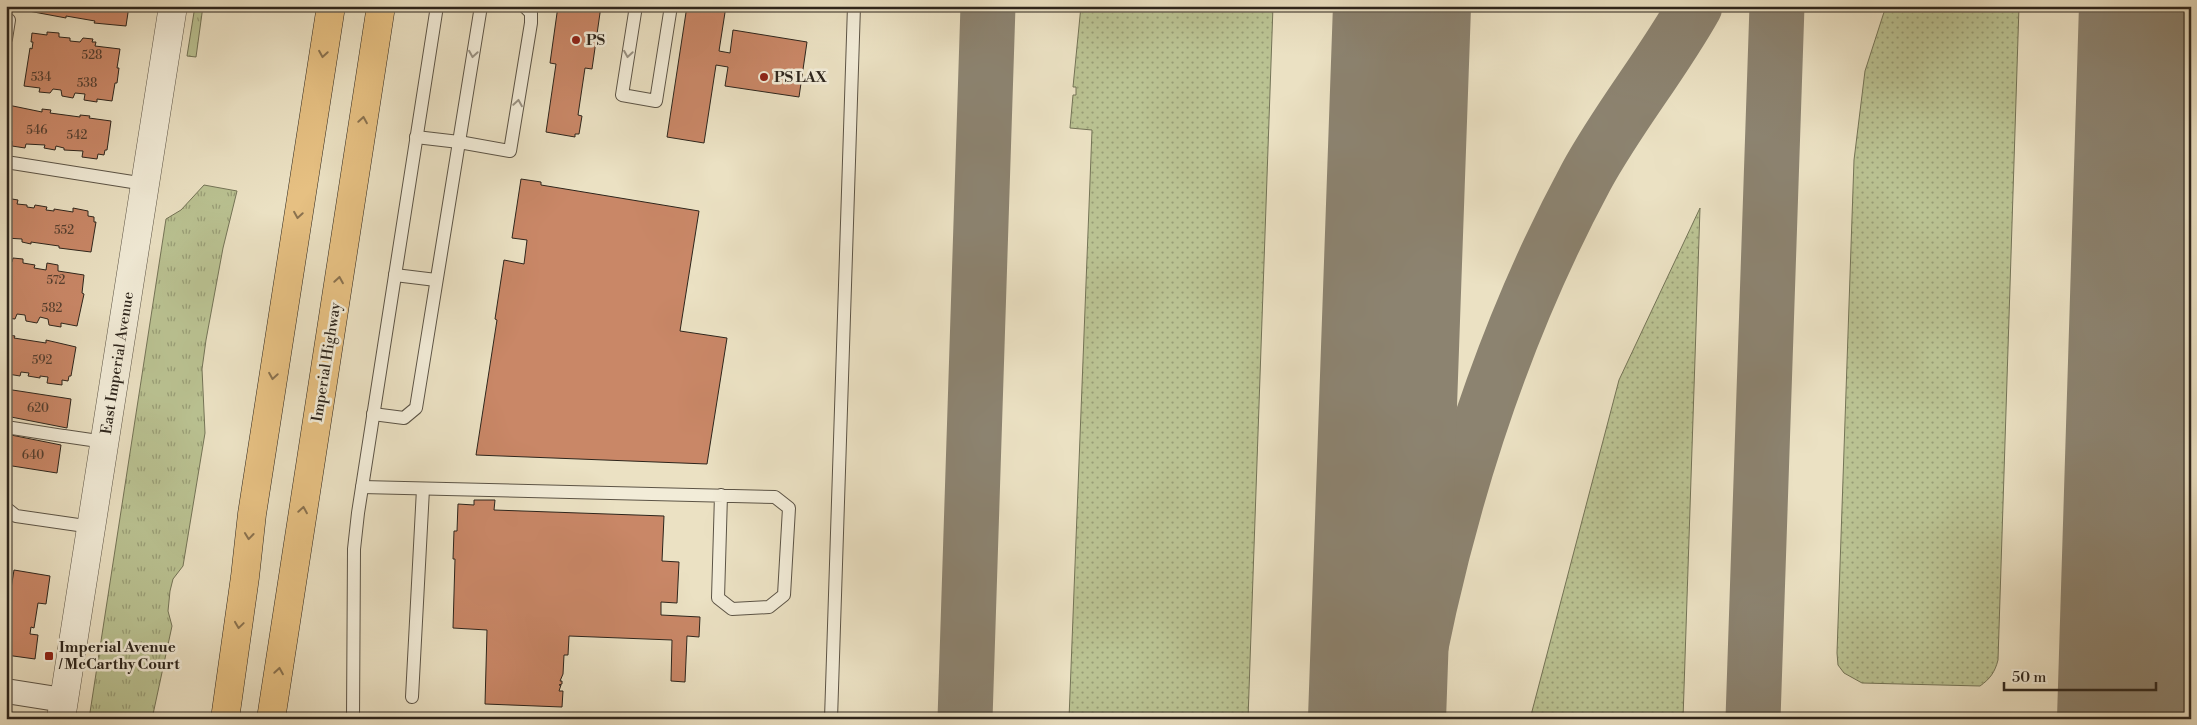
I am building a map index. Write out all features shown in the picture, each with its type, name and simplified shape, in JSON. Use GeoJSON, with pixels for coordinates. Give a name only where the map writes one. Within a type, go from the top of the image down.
{"type":"FeatureCollection","features":[{"type":"Feature","properties":{"kind":"main road"},"geometry":{"type":"LineString","coordinates":[[226,719],[252,514],[331,6]]}},
{"type":"Feature","properties":{"kind":"main road","name":"Imperial Highway"},"geometry":{"type":"LineString","coordinates":[[271,719],[381,6]]}},
{"type":"Feature","properties":{"kind":"street","name":"East Imperial Avenue"},"geometry":{"type":"LineString","coordinates":[[62,710],[173,6]]}},
{"type":"Feature","properties":{"kind":"street"},"geometry":{"type":"LineString","coordinates":[[6,691],[62,710]]}},
{"type":"Feature","properties":{"kind":"lane"},"geometry":{"type":"LineString","coordinates":[[353,719],[354,550],[373,414],[437,6]]}},
{"type":"Feature","properties":{"kind":"lane"},"geometry":{"type":"LineString","coordinates":[[373,414],[404,418],[416,408],[481,6]]}},
{"type":"Feature","properties":{"kind":"lane"},"geometry":{"type":"LineString","coordinates":[[416,137],[510,151],[531,23],[531,13],[524,6]]}},
{"type":"Feature","properties":{"kind":"lane"},"geometry":{"type":"LineString","coordinates":[[636,6],[622,95],[656,101],[671,6]]}},
{"type":"Feature","properties":{"kind":"lane"},"geometry":{"type":"LineString","coordinates":[[831,719],[854,6]]}},
{"type":"Feature","properties":{"kind":"lane"},"geometry":{"type":"LineString","coordinates":[[6,39],[9,20]]}},
{"type":"Feature","properties":{"kind":"lane"},"geometry":{"type":"LineString","coordinates":[[6,162],[145,184]]}},
{"type":"Feature","properties":{"kind":"lane"},"geometry":{"type":"LineString","coordinates":[[395,275],[436,280]]}},
{"type":"Feature","properties":{"kind":"lane"},"geometry":{"type":"LineString","coordinates":[[6,427],[105,442]]}},
{"type":"Feature","properties":{"kind":"lane"},"geometry":{"type":"LineString","coordinates":[[362,487],[721,495],[775,497],[789,508],[784,595],[769,608],[732,609],[718,598],[721,495]]}},
{"type":"Feature","properties":{"kind":"lane"},"geometry":{"type":"LineString","coordinates":[[412,697],[423,488]]}},
{"type":"Feature","properties":{"kind":"lane"},"geometry":{"type":"LineString","coordinates":[[9,515],[92,527]]}},
{"type":"Feature","properties":{"kind":"green space"},"geometry":{"type":"Polygon","coordinates":[[[195,6],[203,6],[196,57],[187,56],[195,6]]]}},
{"type":"Feature","properties":{"kind":"green space"},"geometry":{"type":"Polygon","coordinates":[[[1081,6],[1273,6],[1248,719],[1069,719],[1092,130],[1070,128],[1073,95],[1076,95],[1076,87],[1073,87],[1081,6]]]}},
{"type":"Feature","properties":{"kind":"green space"},"geometry":{"type":"Polygon","coordinates":[[[1886,6],[2019,6],[1998,660],[1992,675],[1980,686],[1862,683],[1844,673],[1838,665],[1854,160],[1865,71],[1886,6]]]}},
{"type":"Feature","properties":{"kind":"green space"},"geometry":{"type":"Polygon","coordinates":[[[204,185],[237,191],[223,248],[206,340],[202,369],[205,433],[183,566],[173,579],[170,591],[168,611],[172,626],[152,719],[89,719],[166,219],[181,210],[204,185]]]}},
{"type":"Feature","properties":{"kind":"green space"},"geometry":{"type":"Polygon","coordinates":[[[1700,208],[1683,719],[1530,719],[1619,380],[1700,208]]]}},
{"type":"Feature","properties":{"kind":"building"},"geometry":{"type":"Polygon","coordinates":[[[24,6],[129,6],[126,26],[94,23],[95,21],[23,10],[24,6]]]}},
{"type":"Feature","properties":{"kind":"building"},"geometry":{"type":"Polygon","coordinates":[[[558,6],[601,6],[592,69],[585,68],[578,115],[582,116],[579,134],[575,134],[575,137],[546,132],[556,64],[550,63],[558,6]]]}},
{"type":"Feature","properties":{"kind":"building","name":"PS LAX"},"geometry":{"type":"Polygon","coordinates":[[[687,6],[726,6],[719,51],[730,53],[733,30],[807,42],[799,97],[725,86],[728,67],[716,65],[704,143],[667,137],[687,6]]]}},
{"type":"Feature","properties":{"kind":"building"},"geometry":{"type":"Polygon","coordinates":[[[47,32],[59,33],[59,37],[70,38],[70,41],[80,42],[83,38],[93,39],[92,42],[96,42],[95,46],[120,49],[117,83],[115,83],[112,101],[97,99],[97,102],[84,100],[85,94],[75,93],[73,98],[62,96],[61,90],[53,89],[50,93],[39,92],[40,88],[24,86],[30,48],[32,49],[32,33],[47,35],[47,32]]]}},
{"type":"Feature","properties":{"kind":"building"},"geometry":{"type":"Polygon","coordinates":[[[8,105],[42,112],[42,109],[51,110],[50,113],[80,117],[80,115],[90,116],[89,118],[111,121],[107,150],[105,150],[104,155],[98,154],[97,159],[82,157],[83,151],[64,150],[64,148],[56,146],[55,150],[44,148],[45,145],[26,144],[25,148],[12,146],[12,141],[6,140],[8,105]]]}},
{"type":"Feature","properties":{"kind":"building"},"geometry":{"type":"Polygon","coordinates":[[[521,179],[541,182],[541,185],[699,211],[680,331],[727,338],[707,464],[476,455],[497,320],[495,319],[504,260],[524,264],[527,240],[512,238],[521,179]]]}},
{"type":"Feature","properties":{"kind":"building"},"geometry":{"type":"Polygon","coordinates":[[[6,198],[18,200],[17,204],[27,205],[27,207],[34,208],[35,205],[47,207],[46,210],[54,211],[54,209],[73,212],[73,208],[88,211],[88,216],[94,217],[94,222],[96,222],[91,252],[31,242],[31,244],[22,242],[22,239],[6,238],[6,198]]]}},
{"type":"Feature","properties":{"kind":"building"},"geometry":{"type":"Polygon","coordinates":[[[13,258],[23,259],[23,263],[35,265],[34,268],[46,270],[47,263],[58,265],[58,271],[84,275],[82,293],[84,294],[77,326],[61,323],[61,327],[49,325],[48,319],[40,317],[37,323],[26,321],[25,315],[17,314],[15,319],[6,318],[6,261],[12,262],[13,258]]]}},
{"type":"Feature","properties":{"kind":"building"},"geometry":{"type":"Polygon","coordinates":[[[8,335],[15,336],[14,338],[46,343],[46,340],[76,347],[71,376],[69,376],[68,381],[62,380],[62,385],[47,383],[48,377],[28,376],[29,373],[21,372],[20,376],[8,374],[9,371],[6,370],[8,335]]]}},
{"type":"Feature","properties":{"kind":"building"},"geometry":{"type":"Polygon","coordinates":[[[6,389],[71,399],[67,428],[6,416],[6,389]]]}},
{"type":"Feature","properties":{"kind":"building"},"geometry":{"type":"Polygon","coordinates":[[[6,434],[61,445],[57,473],[6,465],[6,434]]]}},
{"type":"Feature","properties":{"kind":"building"},"geometry":{"type":"Polygon","coordinates":[[[474,500],[495,500],[494,510],[664,516],[662,561],[679,562],[677,603],[661,602],[661,615],[700,617],[699,637],[687,636],[685,682],[671,681],[672,640],[569,636],[568,655],[564,655],[563,674],[560,681],[562,681],[562,684],[559,685],[561,685],[559,691],[563,691],[562,707],[485,704],[487,630],[453,628],[454,531],[457,531],[458,504],[474,505],[474,500]]]}},
{"type":"Feature","properties":{"kind":"building"},"geometry":{"type":"Polygon","coordinates":[[[14,570],[50,576],[46,604],[38,603],[34,628],[31,627],[30,634],[38,635],[35,659],[6,655],[6,620],[14,570]]]}},
{"type":"Feature","properties":{"kind":"taxiway"},"geometry":{"type":"LineString","coordinates":[[965,719],[988,6]]}},
{"type":"Feature","properties":{"kind":"taxiway"},"geometry":{"type":"LineString","coordinates":[[1407,719],[1420,648],[1454,509],[1498,373],[1524,306],[1586,177],[1695,6]]}},
{"type":"Feature","properties":{"kind":"taxiway"},"geometry":{"type":"LineString","coordinates":[[1753,719],[1777,6]]}},
{"type":"Feature","properties":{"kind":"taxiway"},"geometry":{"type":"LineString","coordinates":[[2128,635],[2140,687],[2153,719]]}},
{"type":"Feature","properties":{"kind":"taxiway"},"geometry":{"type":"LineString","coordinates":[[2100,719],[2115,690],[2128,635]]}},
{"type":"Feature","properties":{"kind":"runway"},"geometry":{"type":"LineString","coordinates":[[1377,719],[1402,6]]}},
{"type":"Feature","properties":{"kind":"runway"},"geometry":{"type":"LineString","coordinates":[[2126,719],[2148,6]]}},
{"type":"Feature","properties":{"kind":"place","name":"PS"},"geometry":{"type":"Point","coordinates":[576,40]}},
{"type":"Feature","properties":{"kind":"place","name":"PS LAX"},"geometry":{"type":"Point","coordinates":[764,77]}},
{"type":"Feature","properties":{"kind":"place","name":"Imperial Avenue / McCarthy Court"},"geometry":{"type":"Point","coordinates":[49,656]}}]}
